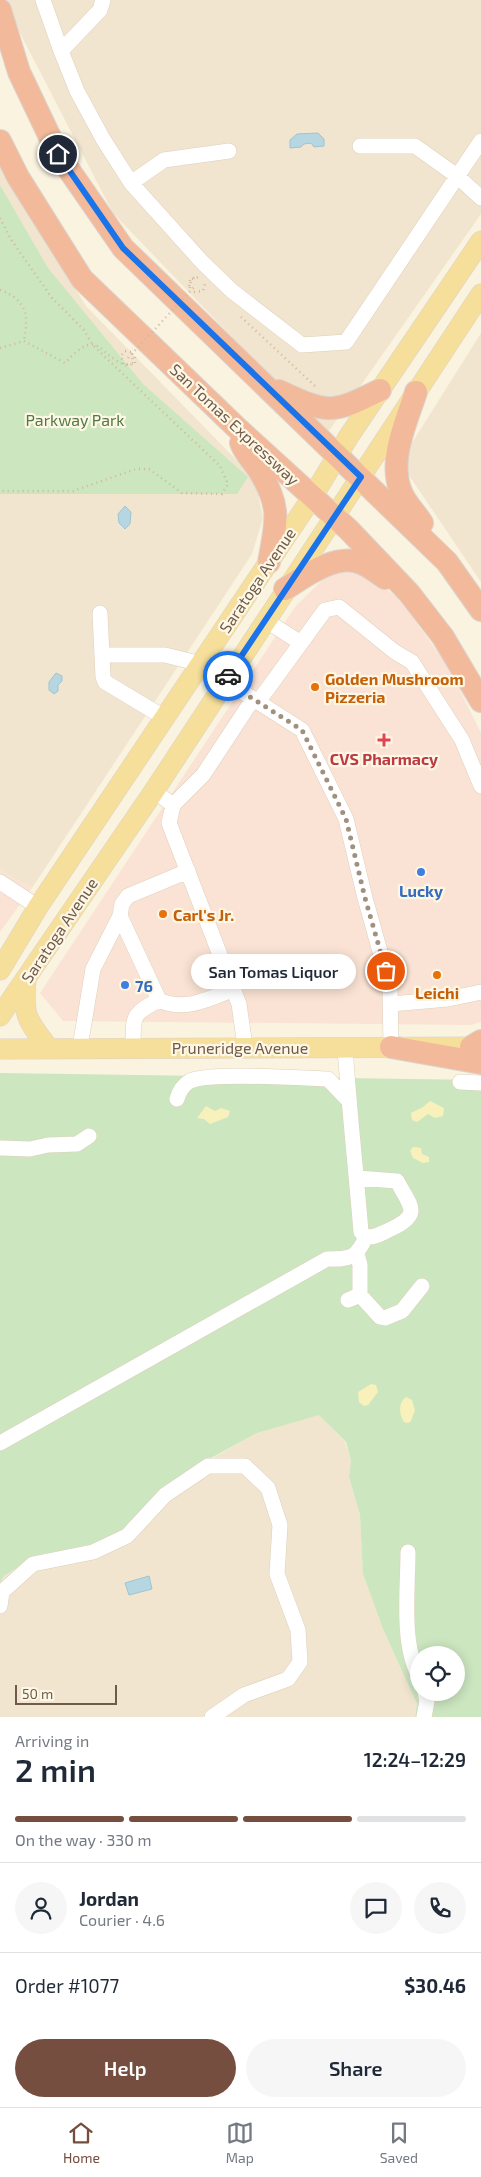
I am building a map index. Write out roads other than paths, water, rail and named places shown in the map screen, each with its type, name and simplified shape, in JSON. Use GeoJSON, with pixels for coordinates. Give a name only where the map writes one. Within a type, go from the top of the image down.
{"type":"FeatureCollection","features":[{"type":"Feature","properties":{"kind":"highway"},"geometry":{"type":"LineString","coordinates":[[0,10],[19,72],[58,154],[123,248],[447,562]]}},
{"type":"Feature","properties":{"kind":"highway","name":"San Tomas Expressway"},"geometry":{"type":"LineString","coordinates":[[0,141],[18,177],[82,279],[236,427],[336,516],[408,593],[443,637],[481,701]]}},
{"type":"Feature","properties":{"kind":"highway"},"geometry":{"type":"LineString","coordinates":[[246,368],[274,388],[322,408],[343,408],[380,390]]}},
{"type":"Feature","properties":{"kind":"highway"},"geometry":{"type":"LineString","coordinates":[[416,392],[397,455],[398,485],[403,496],[481,610]]}},
{"type":"Feature","properties":{"kind":"highway"},"geometry":{"type":"LineString","coordinates":[[236,427],[243,448],[257,467],[274,500],[276,519],[269,562]]}},
{"type":"Feature","properties":{"kind":"highway"},"geometry":{"type":"LineString","coordinates":[[285,589],[313,571],[332,562],[360,562],[408,593]]}},
{"type":"Feature","properties":{"kind":"highway"},"geometry":{"type":"LineString","coordinates":[[391,1047],[478,1049]]}},
{"type":"Feature","properties":{"kind":"main road","name":"Saratoga Avenue"},"geometry":{"type":"LineString","coordinates":[[0,970],[38,907],[313,496],[380,390],[481,240]]}},
{"type":"Feature","properties":{"kind":"main road","name":"Saratoga Avenue"},"geometry":{"type":"LineString","coordinates":[[0,1016],[154,791],[285,589],[336,516],[481,294]]}},
{"type":"Feature","properties":{"kind":"main road"},"geometry":{"type":"LineString","coordinates":[[26,978],[24,1008],[29,1023],[48,1047]]}},
{"type":"Feature","properties":{"kind":"main road","name":"Pruneridge Avenue"},"geometry":{"type":"LineString","coordinates":[[0,1049],[48,1047],[391,1047]]}},
{"type":"Feature","properties":{"kind":"street"},"geometry":{"type":"LineString","coordinates":[[43,0],[61,52],[81,99],[131,183],[202,262],[232,291],[302,345],[346,342],[481,141]]}},
{"type":"Feature","properties":{"kind":"street"},"geometry":{"type":"LineString","coordinates":[[61,52],[100,10],[103,0]]}},
{"type":"Feature","properties":{"kind":"street"},"geometry":{"type":"LineString","coordinates":[[360,146],[415,146],[457,176],[481,198]]}},
{"type":"Feature","properties":{"kind":"street"},"geometry":{"type":"LineString","coordinates":[[131,183],[164,160],[229,151]]}},
{"type":"Feature","properties":{"kind":"street"},"geometry":{"type":"LineString","coordinates":[[245,1046],[239,1004],[234,989],[169,822],[173,805],[203,775],[325,610],[339,607],[395,652],[412,662],[462,740],[481,786]]}},
{"type":"Feature","properties":{"kind":"street"},"geometry":{"type":"LineString","coordinates":[[100,612],[103,677],[108,686],[165,718]]}},
{"type":"Feature","properties":{"kind":"street"},"geometry":{"type":"LineString","coordinates":[[265,620],[301,643]]}},
{"type":"Feature","properties":{"kind":"street"},"geometry":{"type":"LineString","coordinates":[[103,655],[165,655],[200,664]]}},
{"type":"Feature","properties":{"kind":"street"},"geometry":{"type":"LineString","coordinates":[[225,681],[302,730],[346,819],[365,898],[390,988],[391,1047]]}},
{"type":"Feature","properties":{"kind":"street"},"geometry":{"type":"LineString","coordinates":[[154,791],[173,805]]}},
{"type":"Feature","properties":{"kind":"street"},"geometry":{"type":"LineString","coordinates":[[80,1047],[93,969],[120,916],[122,904],[128,896],[188,871]]}},
{"type":"Feature","properties":{"kind":"street"},"geometry":{"type":"LineString","coordinates":[[0,882],[38,907]]}},
{"type":"Feature","properties":{"kind":"street"},"geometry":{"type":"LineString","coordinates":[[120,916],[158,1000],[171,1006],[189,1005],[234,989]]}},
{"type":"Feature","properties":{"kind":"street"},"geometry":{"type":"LineString","coordinates":[[391,1004],[448,999],[481,992]]}},
{"type":"Feature","properties":{"kind":"street"},"geometry":{"type":"LineString","coordinates":[[134,1047],[134,1017],[138,1011],[158,1000]]}},
{"type":"Feature","properties":{"kind":"street"},"geometry":{"type":"LineString","coordinates":[[346,1047],[350,1100],[357,1178],[362,1232],[366,1237],[373,1238],[405,1222],[410,1217],[411,1210],[397,1181],[357,1178]]}},
{"type":"Feature","properties":{"kind":"street"},"geometry":{"type":"LineString","coordinates":[[176,1099],[188,1082],[201,1078],[233,1078],[328,1079],[350,1100]]}},
{"type":"Feature","properties":{"kind":"street"},"geometry":{"type":"LineString","coordinates":[[460,1082],[481,1083]]}},
{"type":"Feature","properties":{"kind":"street"},"geometry":{"type":"LineString","coordinates":[[0,1148],[30,1149],[48,1145],[77,1144],[89,1136]]}},
{"type":"Feature","properties":{"kind":"street"},"geometry":{"type":"LineString","coordinates":[[0,1443],[327,1259],[345,1260],[357,1254],[366,1237]]}},
{"type":"Feature","properties":{"kind":"street"},"geometry":{"type":"LineString","coordinates":[[357,1254],[360,1265],[354,1297],[380,1317],[385,1318],[402,1310],[422,1286]]}},
{"type":"Feature","properties":{"kind":"street"},"geometry":{"type":"LineString","coordinates":[[0,1606],[2,1592],[33,1564],[93,1552],[127,1536],[165,1495],[208,1466],[245,1466],[268,1488],[280,1525],[277,1574],[298,1630],[300,1662],[288,1679],[244,1696],[212,1717]]}},
{"type":"Feature","properties":{"kind":"street"},"geometry":{"type":"LineString","coordinates":[[408,1552],[410,1646]]}},
{"type":"Feature","properties":{"kind":"street"},"geometry":{"type":"LineString","coordinates":[[424,1717],[427,1701]]}},
{"type":"Feature","properties":{"kind":"water"},"geometry":{"type":"Polygon","coordinates":[[[318,133],[324,139],[324,146],[314,147],[311,143],[304,144],[301,147],[290,148],[290,140],[297,134],[318,133]]]}},
{"type":"Feature","properties":{"kind":"water"},"geometry":{"type":"Polygon","coordinates":[[[125,506],[131,512],[130,524],[125,529],[119,523],[118,514],[125,506]]]}},
{"type":"Feature","properties":{"kind":"water"},"geometry":{"type":"Polygon","coordinates":[[[56,673],[62,676],[62,681],[58,685],[58,691],[54,694],[49,690],[49,682],[56,673]]]}},
{"type":"Feature","properties":{"kind":"water"},"geometry":{"type":"Polygon","coordinates":[[[149,1576],[152,1589],[129,1595],[125,1583],[149,1576]]]}},
{"type":"Feature","properties":{"kind":"place","name":"Golden Mushroom Pizzeria"},"geometry":{"type":"Point","coordinates":[315,687]}},
{"type":"Feature","properties":{"kind":"place","name":"CVS Pharmacy"},"geometry":{"type":"Point","coordinates":[384,740]}},
{"type":"Feature","properties":{"kind":"place","name":"Lucky"},"geometry":{"type":"Point","coordinates":[421,872]}},
{"type":"Feature","properties":{"kind":"place","name":"Carl's Jr."},"geometry":{"type":"Point","coordinates":[163,914]}},
{"type":"Feature","properties":{"kind":"place","name":"San Tomas Liquor"},"geometry":{"type":"Point","coordinates":[386,971]}},
{"type":"Feature","properties":{"kind":"place","name":"Leichi"},"geometry":{"type":"Point","coordinates":[437,975]}},
{"type":"Feature","properties":{"kind":"place","name":"76"},"geometry":{"type":"Point","coordinates":[125,985]}},
{"type":"Feature","properties":{"kind":"park label","name":"Parkway Park"},"geometry":{"type":"Point","coordinates":[75,419]}}]}
